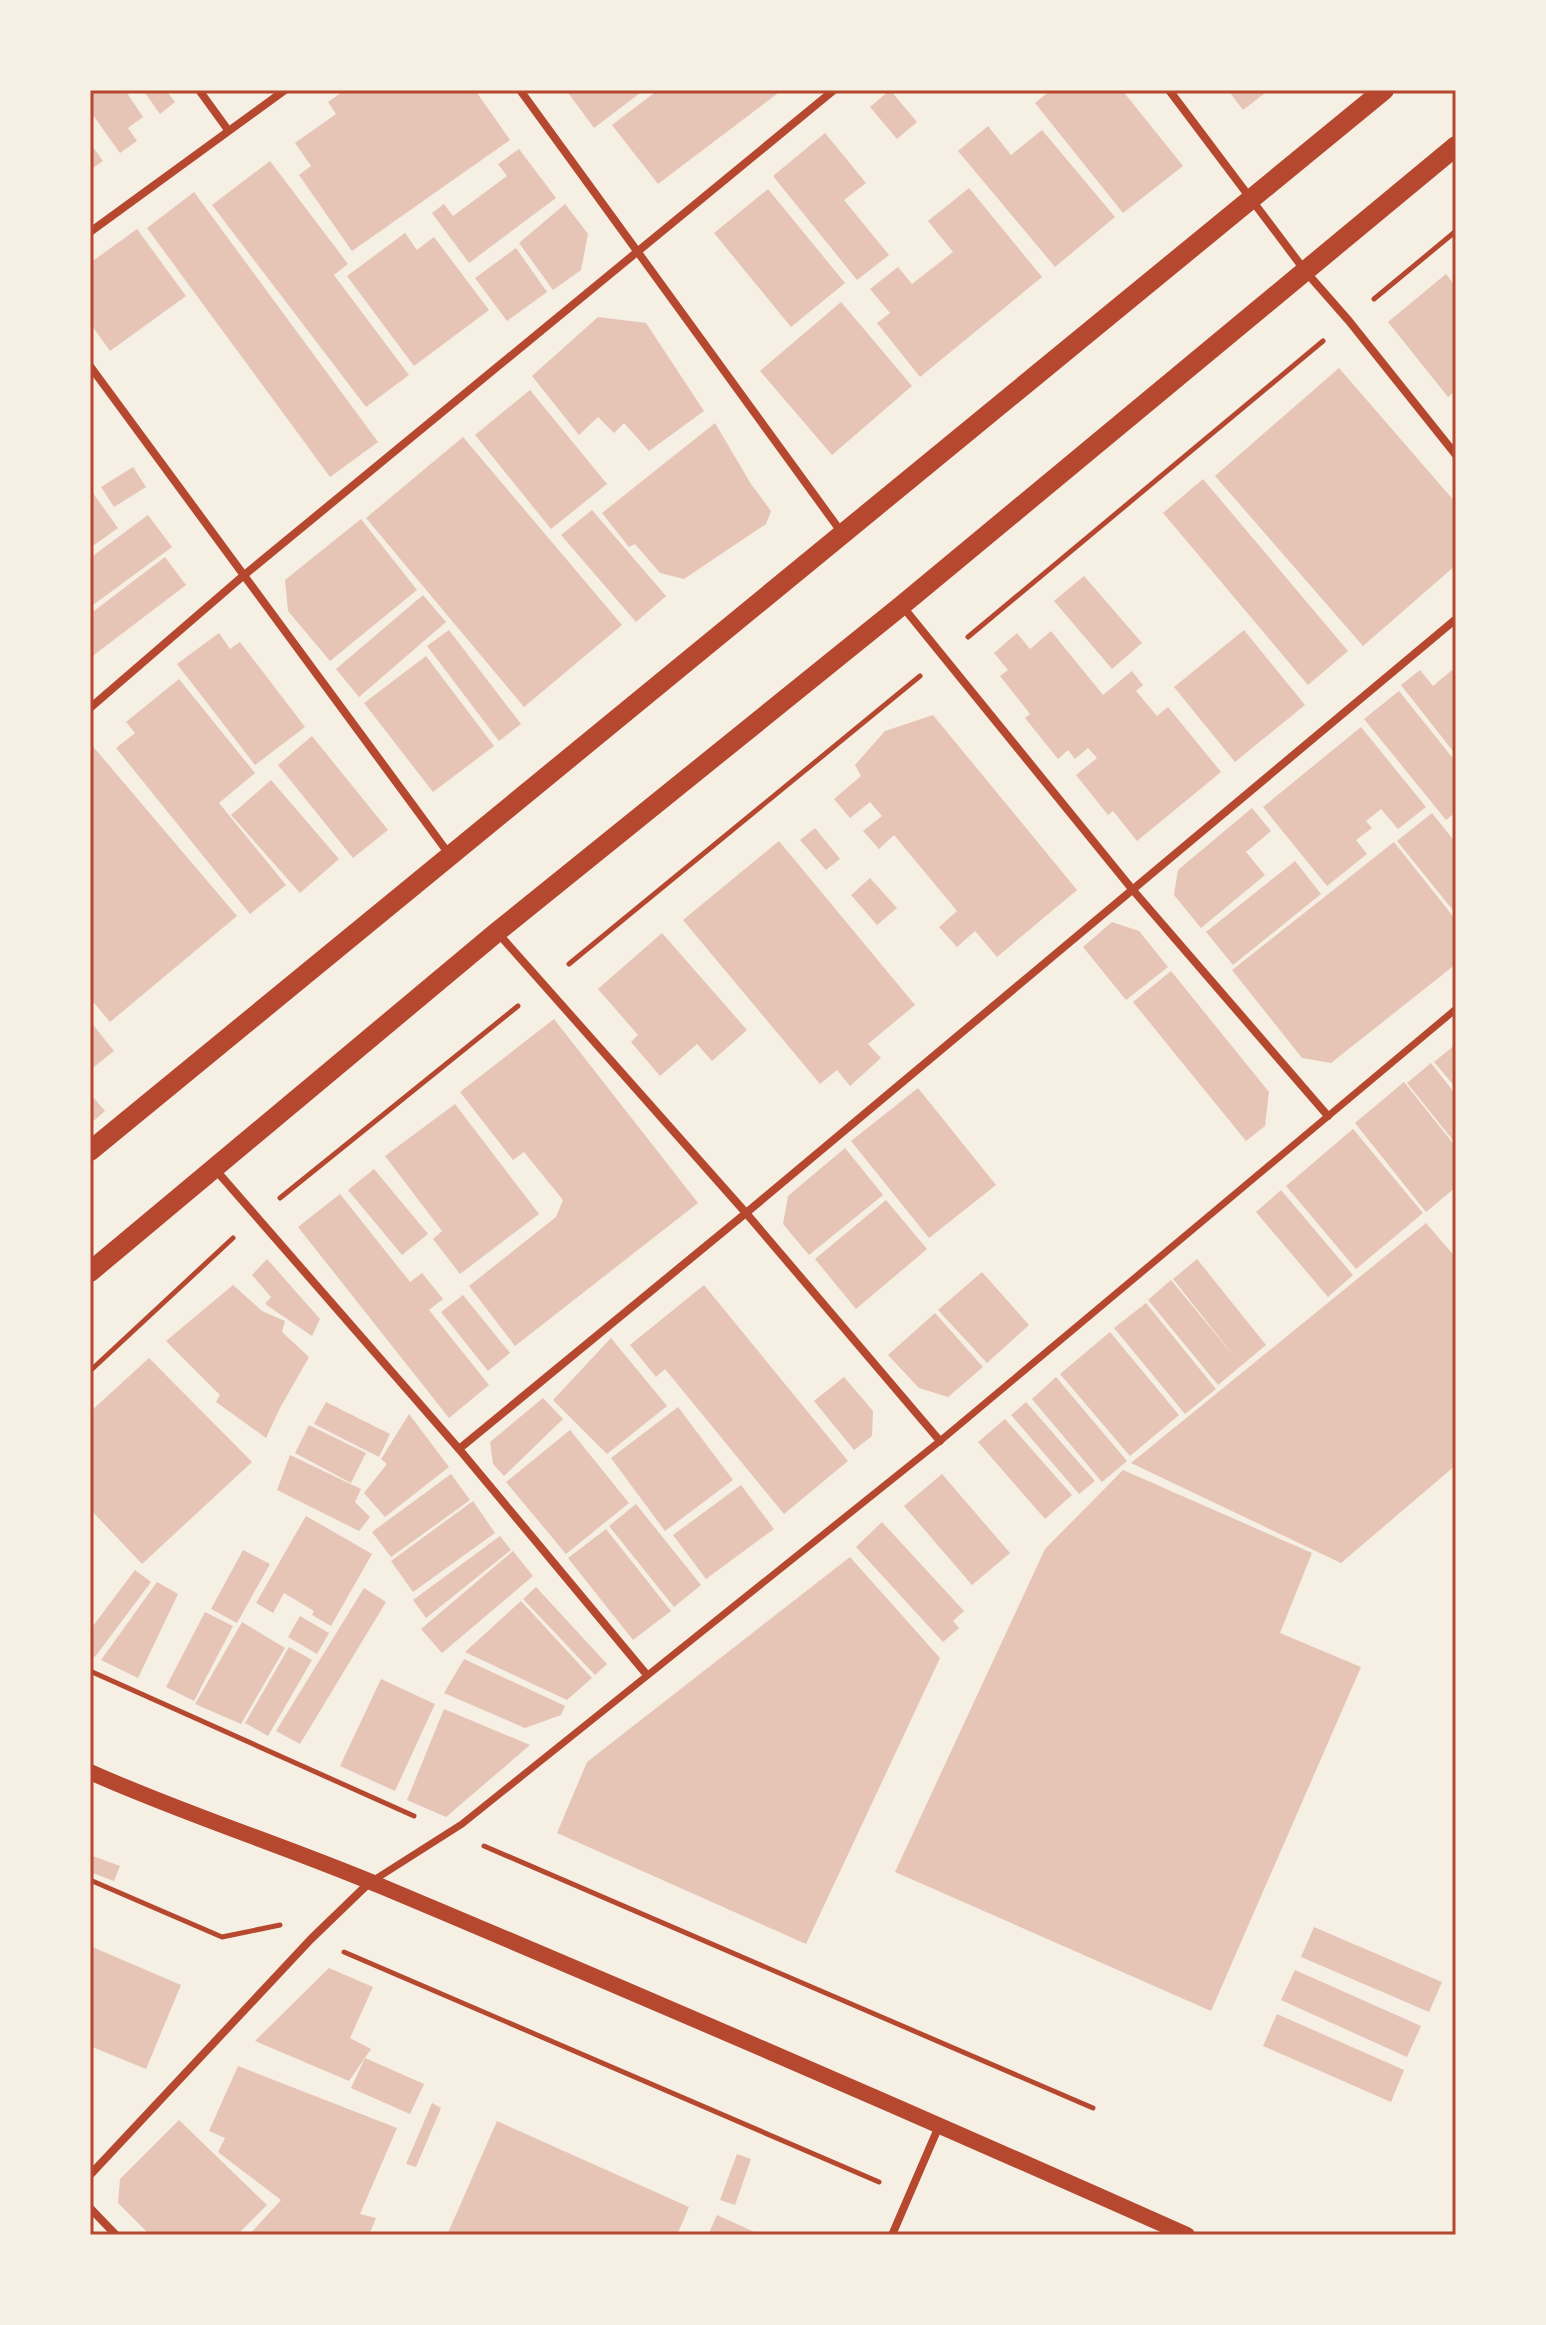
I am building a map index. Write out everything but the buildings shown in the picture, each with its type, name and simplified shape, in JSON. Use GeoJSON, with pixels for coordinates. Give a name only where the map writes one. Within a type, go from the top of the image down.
{"type":"FeatureCollection","features":[{"type":"Feature","properties":{"kind":"main road"},"geometry":{"type":"LineString","coordinates":[[90,1151],[1384,90]]}},
{"type":"Feature","properties":{"kind":"main road"},"geometry":{"type":"LineString","coordinates":[[90,1272],[497,932],[901,606],[1456,146]]}},
{"type":"Feature","properties":{"kind":"main road"},"geometry":{"type":"LineString","coordinates":[[90,1772],[371,1882],[1187,2235]]}},
{"type":"Feature","properties":{"kind":"street"},"geometry":{"type":"LineString","coordinates":[[199,90],[228,130]]}},
{"type":"Feature","properties":{"kind":"street"},"geometry":{"type":"LineString","coordinates":[[90,232],[285,90]]}},
{"type":"Feature","properties":{"kind":"street"},"geometry":{"type":"LineString","coordinates":[[520,90],[843,535]]}},
{"type":"Feature","properties":{"kind":"street"},"geometry":{"type":"LineString","coordinates":[[90,708],[243,576],[834,90]]}},
{"type":"Feature","properties":{"kind":"street"},"geometry":{"type":"LineString","coordinates":[[1169,90],[1306,272],[1456,455]]}},
{"type":"Feature","properties":{"kind":"street"},"geometry":{"type":"LineString","coordinates":[[90,366],[449,854]]}},
{"type":"Feature","properties":{"kind":"street"},"geometry":{"type":"LineString","coordinates":[[901,606],[1132,889],[1328,1116]]}},
{"type":"Feature","properties":{"kind":"street"},"geometry":{"type":"LineString","coordinates":[[459,1449],[1456,619]]}},
{"type":"Feature","properties":{"kind":"street"},"geometry":{"type":"LineString","coordinates":[[497,932],[746,1213],[940,1441]]}},
{"type":"Feature","properties":{"kind":"street"},"geometry":{"type":"LineString","coordinates":[[90,2175],[314,1936],[371,1882],[451,1832],[940,1441],[1456,1009]]}},
{"type":"Feature","properties":{"kind":"street"},"geometry":{"type":"LineString","coordinates":[[214,1168],[459,1449],[647,1675]]}},
{"type":"Feature","properties":{"kind":"street"},"geometry":{"type":"LineString","coordinates":[[892,2235],[939,2126]]}},
{"type":"Feature","properties":{"kind":"street"},"geometry":{"type":"LineString","coordinates":[[90,2208],[116,2235]]}},
{"type":"Feature","properties":{"kind":"path"},"geometry":{"type":"LineString","coordinates":[[90,1371],[256,1217],[944,657],[1456,231]]}},
{"type":"Feature","properties":{"kind":"path"},"geometry":{"type":"LineString","coordinates":[[90,1671],[415,1817]]}},
{"type":"Feature","properties":{"kind":"path"},"geometry":{"type":"LineString","coordinates":[[480,1844],[1093,2108]]}},
{"type":"Feature","properties":{"kind":"path"},"geometry":{"type":"LineString","coordinates":[[90,1880],[222,1937],[277,1924],[314,1936],[346,1953],[887,2185]]}}]}
